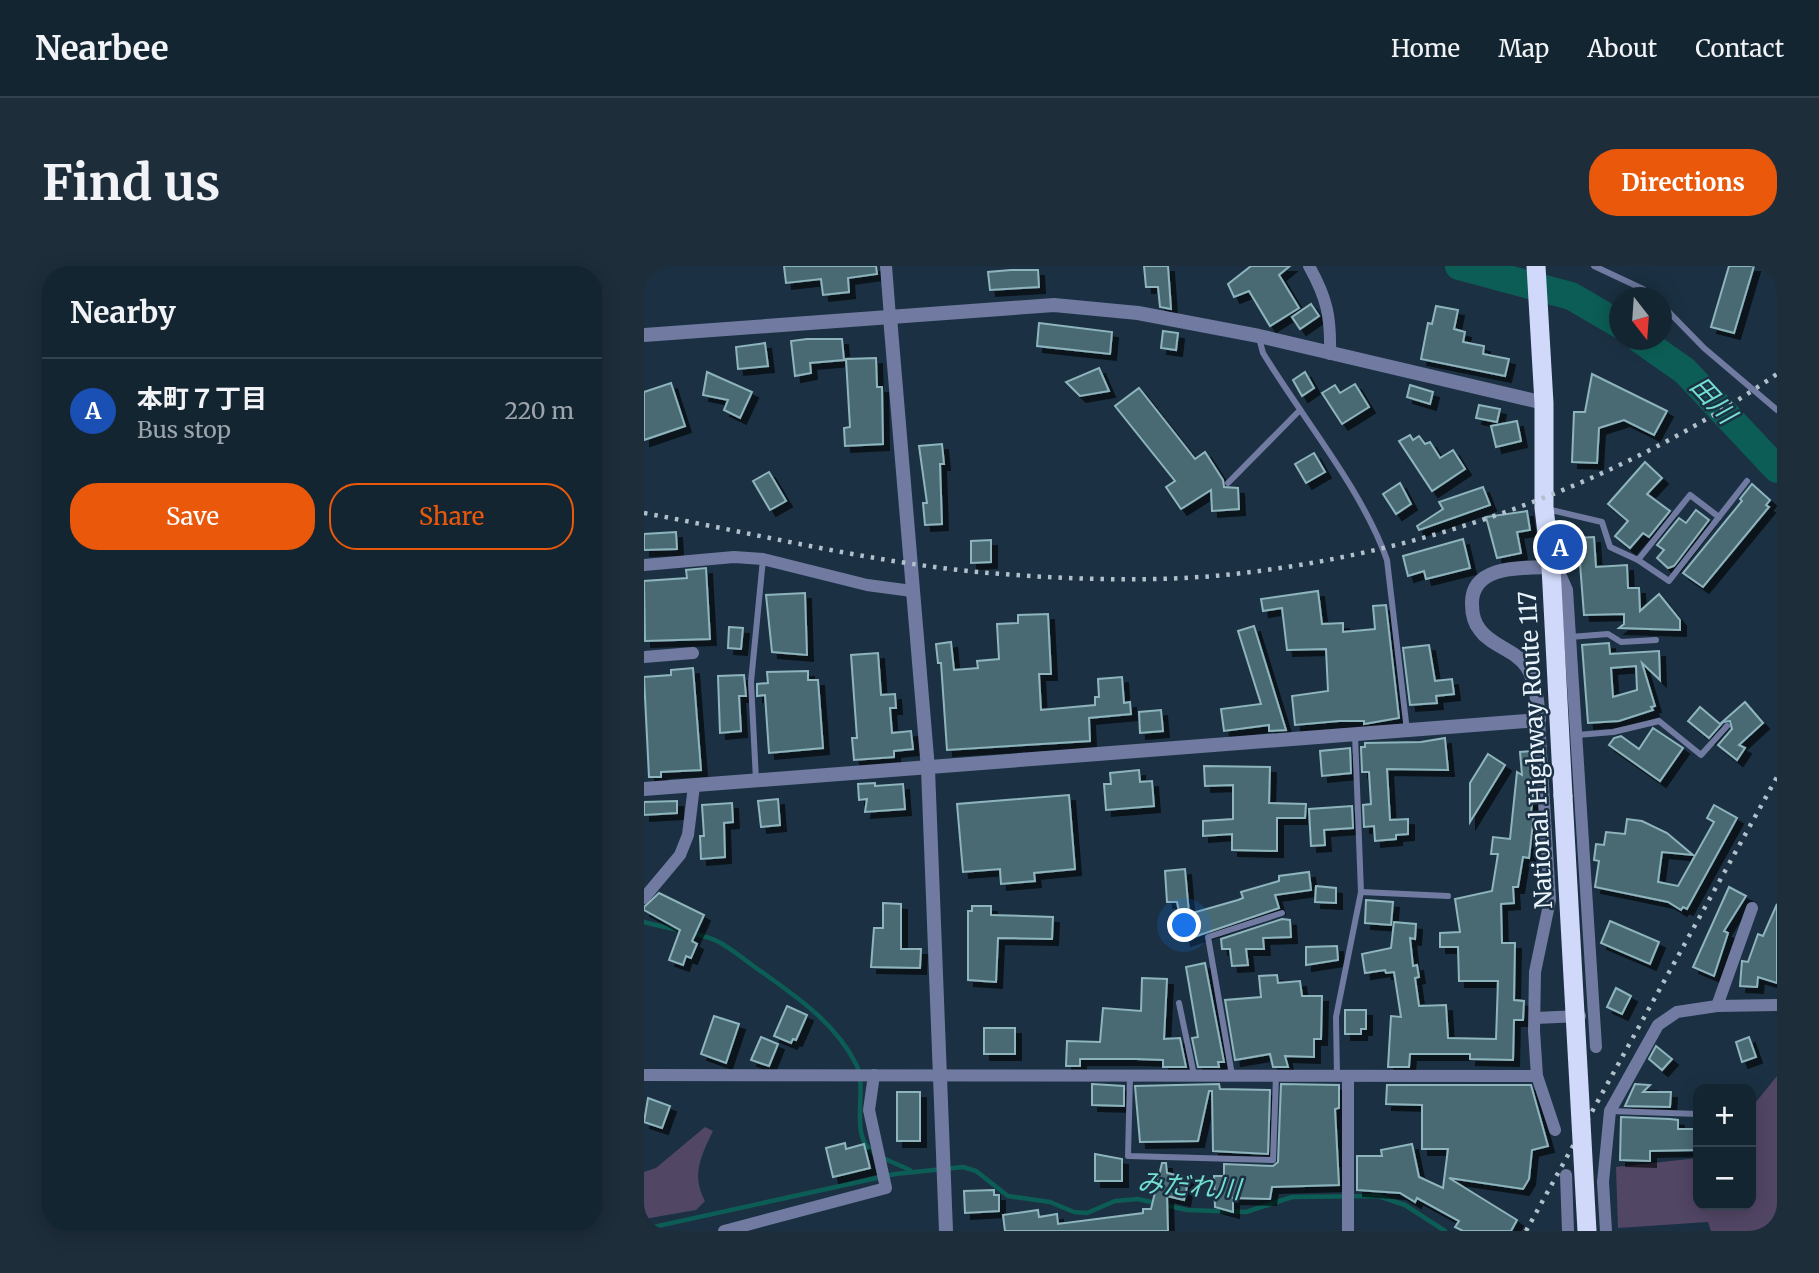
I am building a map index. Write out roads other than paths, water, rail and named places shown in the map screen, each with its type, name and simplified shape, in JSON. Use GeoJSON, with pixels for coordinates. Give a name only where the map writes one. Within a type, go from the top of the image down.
{"type":"FeatureCollection","features":[{"type":"Feature","properties":{"kind":"highway","name":"National Highway Route 117"},"geometry":{"type":"LineString","coordinates":[[1535,266],[1544,403],[1544,508],[1551,567],[1587,1231]]}},
{"type":"Feature","properties":{"kind":"street"},"geometry":{"type":"LineString","coordinates":[[886,266],[928,769],[937,1074],[946,1231]]}},
{"type":"Feature","properties":{"kind":"street"},"geometry":{"type":"LineString","coordinates":[[1309,266],[1322,289],[1331,320],[1330,354]]}},
{"type":"Feature","properties":{"kind":"street"},"geometry":{"type":"LineString","coordinates":[[644,335],[1054,306],[1138,313],[1259,336],[1544,403]]}},
{"type":"Feature","properties":{"kind":"street"},"geometry":{"type":"LineString","coordinates":[[644,565],[734,557],[763,559],[867,586],[912,591]]}},
{"type":"Feature","properties":{"kind":"street"},"geometry":{"type":"LineString","coordinates":[[1555,1130],[1537,1076],[1535,972],[1550,900],[1539,720],[1534,680],[1525,664],[1480,631],[1472,613],[1472,597],[1480,582],[1491,573],[1551,567],[1560,575],[1567,590],[1596,1047]]}},
{"type":"Feature","properties":{"kind":"street"},"geometry":{"type":"LineString","coordinates":[[644,657],[693,653]]}},
{"type":"Feature","properties":{"kind":"street"},"geometry":{"type":"LineString","coordinates":[[644,789],[1539,720]]}},
{"type":"Feature","properties":{"kind":"street"},"geometry":{"type":"LineString","coordinates":[[644,898],[680,855],[688,835],[694,786]]}},
{"type":"Feature","properties":{"kind":"street"},"geometry":{"type":"LineString","coordinates":[[1717,1006],[1752,908]]}},
{"type":"Feature","properties":{"kind":"street"},"geometry":{"type":"LineString","coordinates":[[1606,1231],[1603,1182],[1610,1111],[1658,1025],[1677,1012],[1717,1006],[1777,1005]]}},
{"type":"Feature","properties":{"kind":"street"},"geometry":{"type":"LineString","coordinates":[[1535,1018],[1594,1015]]}},
{"type":"Feature","properties":{"kind":"street"},"geometry":{"type":"LineString","coordinates":[[644,1075],[1537,1076]]}},
{"type":"Feature","properties":{"kind":"street"},"geometry":{"type":"LineString","coordinates":[[724,1231],[886,1188],[869,1110],[874,1075]]}},
{"type":"Feature","properties":{"kind":"street"},"geometry":{"type":"LineString","coordinates":[[1343,1076],[1348,1231]]}},
{"type":"Feature","properties":{"kind":"street"},"geometry":{"type":"LineString","coordinates":[[1566,1175],[1568,1231]]}},
{"type":"Feature","properties":{"kind":"lane"},"geometry":{"type":"LineString","coordinates":[[1594,266],[1639,287]]}},
{"type":"Feature","properties":{"kind":"lane"},"geometry":{"type":"LineString","coordinates":[[1672,315],[1704,348],[1777,410]]}},
{"type":"Feature","properties":{"kind":"lane"},"geometry":{"type":"LineString","coordinates":[[1259,336],[1263,353],[1363,506],[1387,560],[1407,731]]}},
{"type":"Feature","properties":{"kind":"lane"},"geometry":{"type":"LineString","coordinates":[[1228,483],[1299,411]]}},
{"type":"Feature","properties":{"kind":"lane"},"geometry":{"type":"LineString","coordinates":[[1544,508],[1602,522],[1610,547],[1638,560],[1669,581],[1746,481]]}},
{"type":"Feature","properties":{"kind":"lane"},"geometry":{"type":"LineString","coordinates":[[1638,560],[1690,495],[1719,517]]}},
{"type":"Feature","properties":{"kind":"lane"},"geometry":{"type":"LineString","coordinates":[[756,781],[751,682],[763,559]]}},
{"type":"Feature","properties":{"kind":"lane"},"geometry":{"type":"LineString","coordinates":[[1570,636],[1608,634],[1620,642],[1656,640]]}},
{"type":"Feature","properties":{"kind":"lane"},"geometry":{"type":"LineString","coordinates":[[1577,736],[1613,732],[1659,721],[1701,755],[1727,726]]}},
{"type":"Feature","properties":{"kind":"lane"},"geometry":{"type":"LineString","coordinates":[[1343,1076],[1336,1017],[1361,892],[1355,735]]}},
{"type":"Feature","properties":{"kind":"lane"},"geometry":{"type":"LineString","coordinates":[[1361,892],[1448,896]]}},
{"type":"Feature","properties":{"kind":"lane"},"geometry":{"type":"LineString","coordinates":[[1232,1075],[1208,937],[1282,913]]}},
{"type":"Feature","properties":{"kind":"lane"},"geometry":{"type":"LineString","coordinates":[[1179,1003],[1194,1075]]}},
{"type":"Feature","properties":{"kind":"lane"},"geometry":{"type":"LineString","coordinates":[[1130,1075],[1128,1156],[1273,1160],[1276,1076]]}},
{"type":"Feature","properties":{"kind":"lane"},"geometry":{"type":"LineString","coordinates":[[1610,1111],[1693,1114]]}},
{"type":"Feature","properties":{"kind":"waterway","name":"田川"},"geometry":{"type":"LineString","coordinates":[[1459,266],[1571,296],[1609,318]]}},
{"type":"Feature","properties":{"kind":"waterway","name":"田川"},"geometry":{"type":"LineString","coordinates":[[1655,350],[1685,371],[1777,469]]}},
{"type":"Feature","properties":{"kind":"waterway"},"geometry":{"type":"LineString","coordinates":[[644,922],[721,943],[796,997],[824,1021],[847,1048],[856,1064],[861,1086],[862,1136],[875,1154]]}},
{"type":"Feature","properties":{"kind":"waterway"},"geometry":{"type":"LineString","coordinates":[[883,1158],[910,1170]]}},
{"type":"Feature","properties":{"kind":"waterway","name":"みだれ川"},"geometry":{"type":"LineString","coordinates":[[644,1229],[895,1174],[963,1167],[976,1171],[1008,1196],[1050,1202],[1074,1212],[1087,1213],[1115,1201],[1138,1199],[1187,1210],[1246,1212],[1292,1197],[1378,1196],[1405,1205],[1445,1231]]}},
{"type":"Feature","properties":{"kind":"railway"},"geometry":{"type":"LineString","coordinates":[[644,513],[859,555],[1017,575],[1158,579],[1214,576],[1288,567],[1362,553],[1436,534],[1508,511],[1579,483],[1648,451],[1714,415],[1777,374]]}},
{"type":"Feature","properties":{"kind":"railway"},"geometry":{"type":"LineString","coordinates":[[1526,1231],[1777,777]]}},
{"type":"Feature","properties":{"kind":"place","name":"本町７丁目"},"geometry":{"type":"Point","coordinates":[1560,547]}}]}
